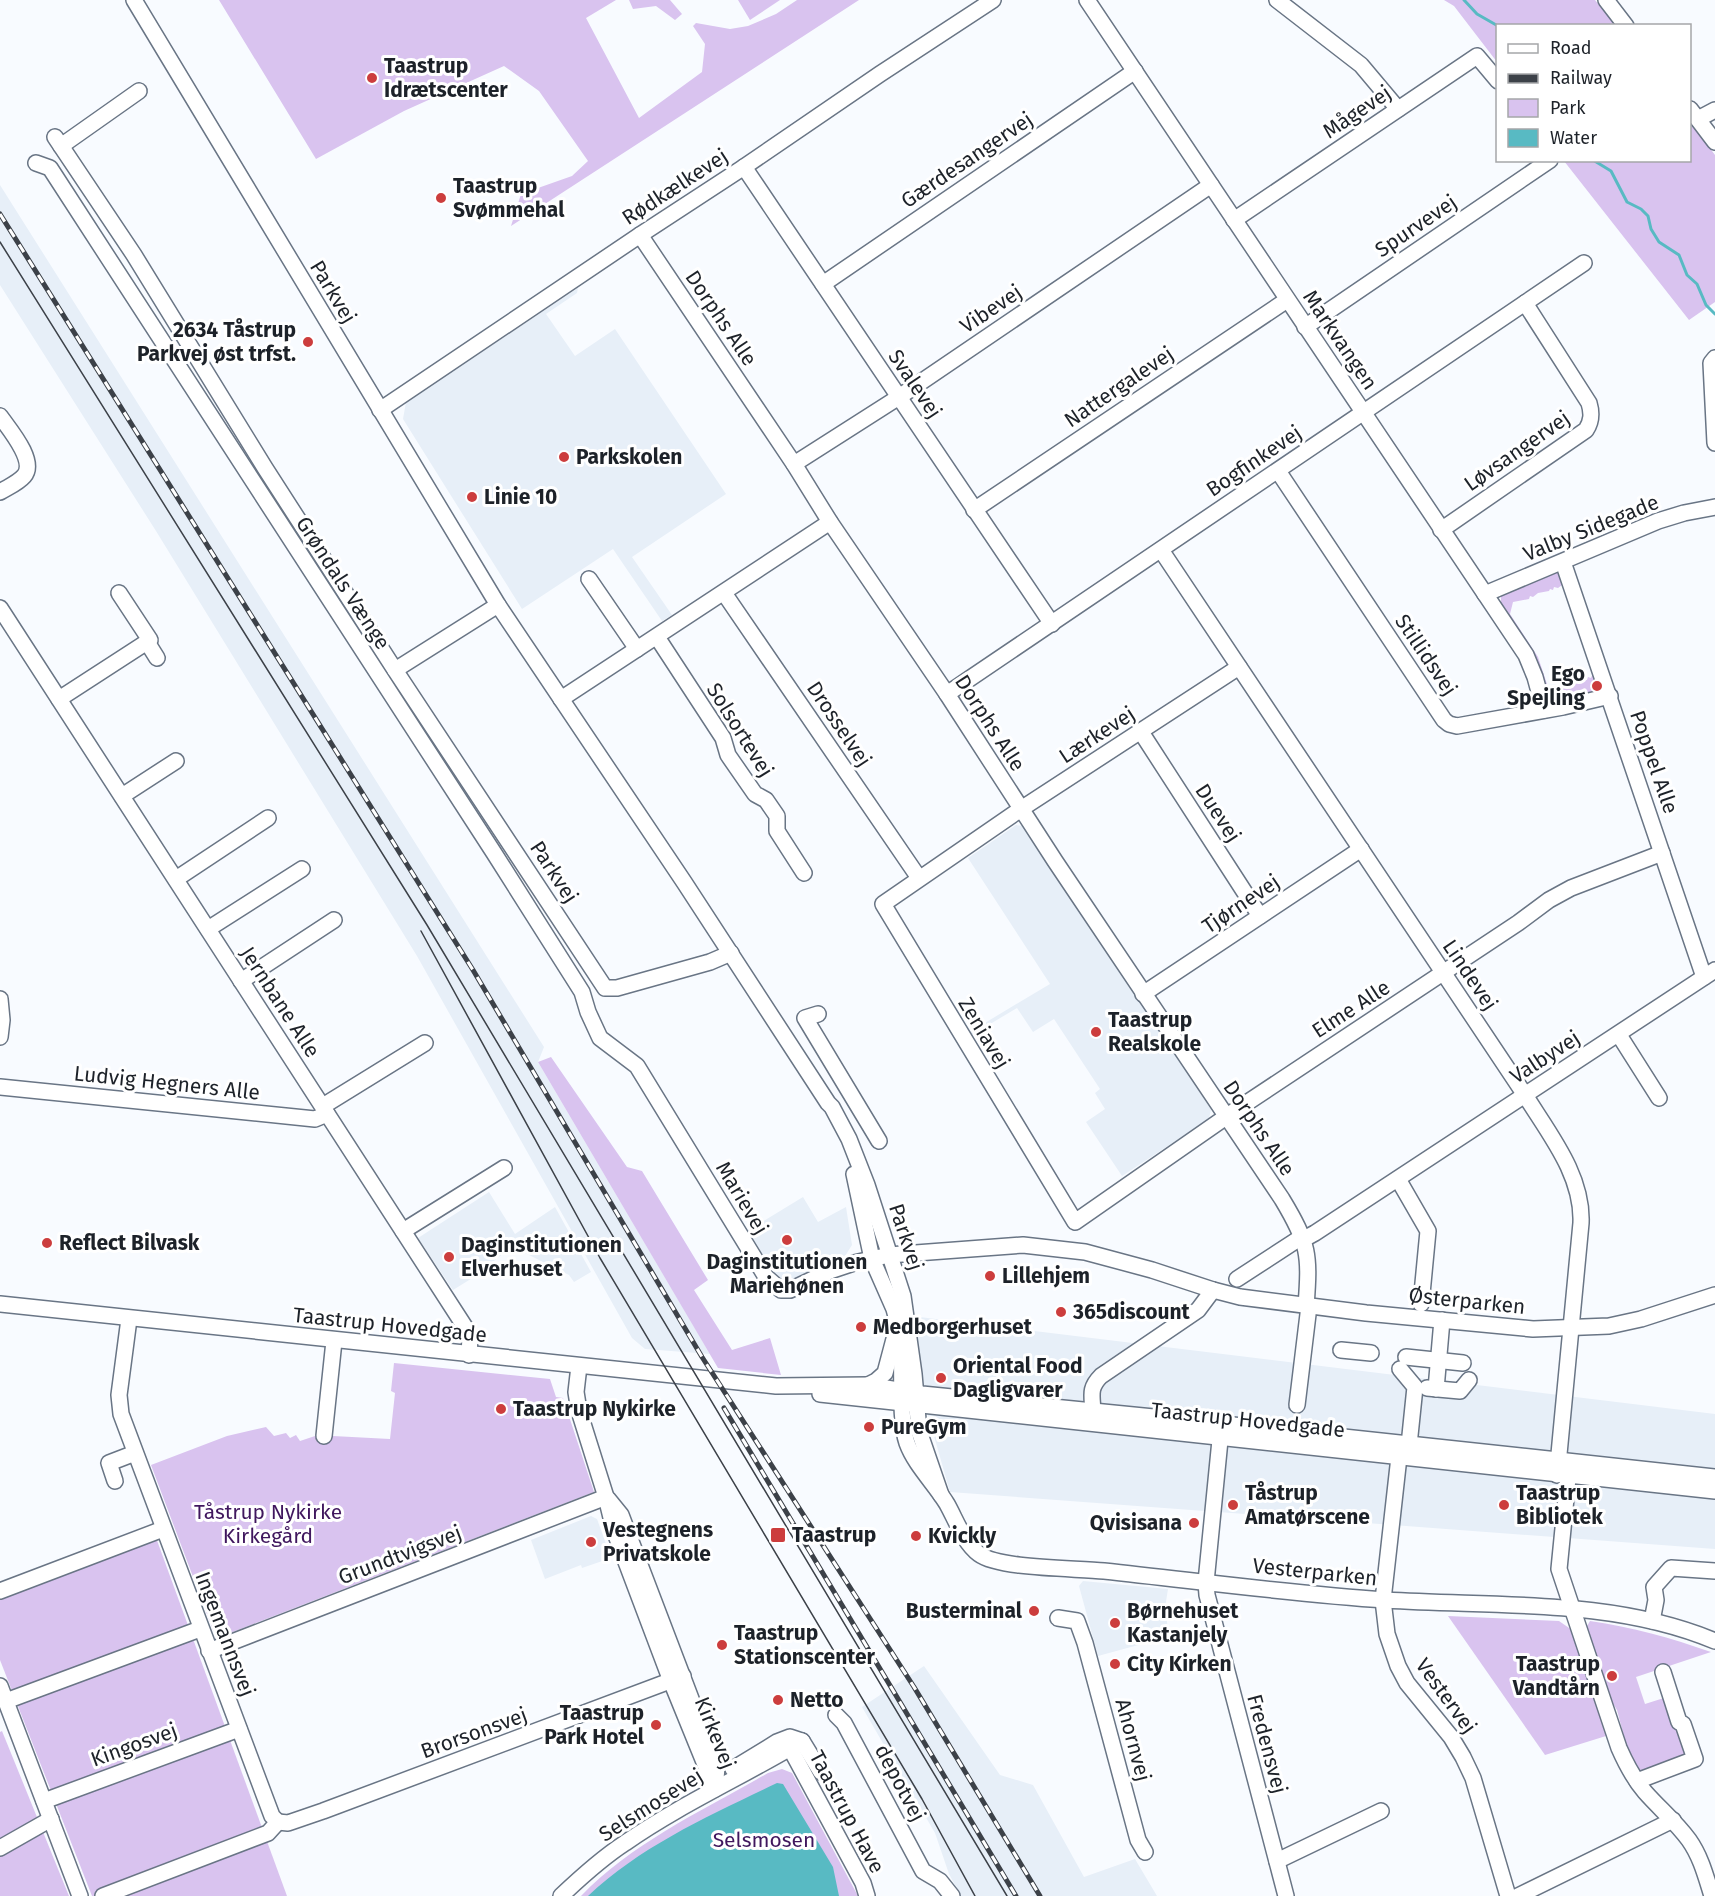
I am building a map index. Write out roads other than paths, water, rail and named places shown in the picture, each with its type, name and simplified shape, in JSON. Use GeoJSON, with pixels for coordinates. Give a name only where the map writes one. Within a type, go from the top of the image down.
{"type":"FeatureCollection","features":[{"type":"Feature","properties":{"kind":"street","name":"Parkvej"},"geometry":{"type":"LineString","coordinates":[[134,0],[498,604],[731,953],[827,1102],[851,1162],[872,1259],[894,1309],[909,1398]]}},
{"type":"Feature","properties":{"kind":"street","name":"Rødkælkevej"},"geometry":{"type":"LineString","coordinates":[[380,410],[993,0]]}},
{"type":"Feature","properties":{"kind":"street","name":"Markvangen"},"geometry":{"type":"LineString","coordinates":[[1087,0],[1526,655],[1544,710]]}},
{"type":"Feature","properties":{"kind":"street"},"geometry":{"type":"LineString","coordinates":[[1277,0],[1361,65],[1398,109]]}},
{"type":"Feature","properties":{"kind":"street"},"geometry":{"type":"LineString","coordinates":[[1606,0],[1624,24]]}},
{"type":"Feature","properties":{"kind":"street","name":"Mågevej"},"geometry":{"type":"LineString","coordinates":[[1234,220],[1477,56],[1496,80]]}},
{"type":"Feature","properties":{"kind":"street","name":"Gærdesangervej"},"geometry":{"type":"LineString","coordinates":[[823,284],[1135,71]]}},
{"type":"Feature","properties":{"kind":"street","name":"Parkvej"},"geometry":{"type":"LineString","coordinates":[[139,91],[58,142],[134,255],[395,670],[605,988],[617,988],[710,962],[731,953]]}},
{"type":"Feature","properties":{"kind":"street"},"geometry":{"type":"LineString","coordinates":[[1715,110],[1694,114],[1715,142]]}},
{"type":"Feature","properties":{"kind":"street","name":"Spurvevej"},"geometry":{"type":"LineString","coordinates":[[1305,327],[1547,162]]}},
{"type":"Feature","properties":{"kind":"street","name":"Grøndals Vænge"},"geometry":{"type":"LineString","coordinates":[[36,163],[50,168],[494,853],[582,992],[600,1038]]}},
{"type":"Feature","properties":{"kind":"street","name":"Svalevej"},"geometry":{"type":"LineString","coordinates":[[744,167],[1052,624]]}},
{"type":"Feature","properties":{"kind":"street","name":"Vibevej"},"geometry":{"type":"LineString","coordinates":[[794,464],[899,397],[1211,185]]}},
{"type":"Feature","properties":{"kind":"street","name":"Dorphs Alle"},"geometry":{"type":"LineString","coordinates":[[640,235],[947,694],[1143,994],[1282,1199],[1303,1238],[1309,1267],[1297,1405]]}},
{"type":"Feature","properties":{"kind":"street","name":"Bogfinkevej"},"geometry":{"type":"LineString","coordinates":[[947,694],[1584,263]]}},
{"type":"Feature","properties":{"kind":"street","name":"Nattergalevej"},"geometry":{"type":"LineString","coordinates":[[974,510],[1287,300]]}},
{"type":"Feature","properties":{"kind":"street","name":"Løvsangervej"},"geometry":{"type":"LineString","coordinates":[[1441,530],[1586,430],[1591,423],[1592,412],[1589,403],[1526,303]]}},
{"type":"Feature","properties":{"kind":"street"},"geometry":{"type":"LineString","coordinates":[[1715,358],[1711,363],[1711,374],[1715,443]]}},
{"type":"Feature","properties":{"kind":"street"},"geometry":{"type":"LineString","coordinates":[[0,416],[27,457],[28,463],[24,476],[0,492]]}},
{"type":"Feature","properties":{"kind":"street","name":"Stillidsvej"},"geometry":{"type":"LineString","coordinates":[[1278,471],[1444,720],[1457,726],[1610,696]]}},
{"type":"Feature","properties":{"kind":"street","name":"Valby Sidegade"},"geometry":{"type":"LineString","coordinates":[[1485,594],[1658,521],[1715,507]]}},
{"type":"Feature","properties":{"kind":"street"},"geometry":{"type":"LineString","coordinates":[[561,699],[830,522]]}},
{"type":"Feature","properties":{"kind":"street","name":"Lindevej"},"geometry":{"type":"LineString","coordinates":[[1161,550],[1525,1095],[1567,1162],[1579,1194],[1582,1215],[1558,1562],[1571,1608],[1619,1748],[1637,1781],[1690,1842],[1704,1869],[1713,1896]]}},
{"type":"Feature","properties":{"kind":"street","name":"Poppel Alle"},"geometry":{"type":"LineString","coordinates":[[1563,562],[1662,853],[1709,974]]}},
{"type":"Feature","properties":{"kind":"street"},"geometry":{"type":"LineString","coordinates":[[589,579],[637,649]]}},
{"type":"Feature","properties":{"kind":"street"},"geometry":{"type":"LineString","coordinates":[[59,699],[150,640],[119,593]]}},
{"type":"Feature","properties":{"kind":"street","name":"Drosselvej"},"geometry":{"type":"LineString","coordinates":[[724,593],[919,878]]}},
{"type":"Feature","properties":{"kind":"street"},"geometry":{"type":"LineString","coordinates":[[395,670],[498,604]]}},
{"type":"Feature","properties":{"kind":"street","name":"Jernbane Alle"},"geometry":{"type":"LineString","coordinates":[[0,608],[468,1330],[469,1355]]}},
{"type":"Feature","properties":{"kind":"street","name":"Solsortevej"},"geometry":{"type":"LineString","coordinates":[[657,637],[723,738],[728,755],[755,794],[765,800],[777,816],[777,831],[804,873]]}},
{"type":"Feature","properties":{"kind":"street"},"geometry":{"type":"LineString","coordinates":[[147,642],[158,658]]}},
{"type":"Feature","properties":{"kind":"street","name":"Lærkevej"},"geometry":{"type":"LineString","coordinates":[[919,878],[1020,809],[1239,667]]}},
{"type":"Feature","properties":{"kind":"street","name":"Duevej"},"geometry":{"type":"LineString","coordinates":[[1141,732],[1260,916]]}},
{"type":"Feature","properties":{"kind":"street"},"geometry":{"type":"LineString","coordinates":[[122,796],[176,760]]}},
{"type":"Feature","properties":{"kind":"street"},"geometry":{"type":"LineString","coordinates":[[176,879],[268,818]]}},
{"type":"Feature","properties":{"kind":"street","name":"Tjørnevej"},"geometry":{"type":"LineString","coordinates":[[1143,994],[1361,849]]}},
{"type":"Feature","properties":{"kind":"street","name":"Elme Alle"},"geometry":{"type":"LineString","coordinates":[[1075,1222],[1227,1116],[1570,888],[1662,853]]}},
{"type":"Feature","properties":{"kind":"street"},"geometry":{"type":"LineString","coordinates":[[208,928],[302,869]]}},
{"type":"Feature","properties":{"kind":"street","name":"Zeniavej"},"geometry":{"type":"LineString","coordinates":[[919,878],[884,902],[883,907],[1075,1222]]}},
{"type":"Feature","properties":{"kind":"street"},"geometry":{"type":"LineString","coordinates":[[241,981],[334,920]]}},
{"type":"Feature","properties":{"kind":"street","name":"Valbyvej"},"geometry":{"type":"LineString","coordinates":[[1303,1238],[1316,1233],[1709,974]]}},
{"type":"Feature","properties":{"kind":"street"},"geometry":{"type":"LineString","coordinates":[[0,999],[2,1020],[0,1037]]}},
{"type":"Feature","properties":{"kind":"street"},"geometry":{"type":"LineString","coordinates":[[818,1014],[805,1018],[879,1141]]}},
{"type":"Feature","properties":{"kind":"street"},"geometry":{"type":"LineString","coordinates":[[1618,1035],[1659,1098]]}},
{"type":"Feature","properties":{"kind":"street","name":"Marievej"},"geometry":{"type":"LineString","coordinates":[[600,1038],[637,1066],[772,1284],[781,1290],[790,1290],[830,1272],[889,1255]]}},
{"type":"Feature","properties":{"kind":"street"},"geometry":{"type":"LineString","coordinates":[[325,1110],[425,1043]]}},
{"type":"Feature","properties":{"kind":"street","name":"Ludvig Hegners Alle"},"geometry":{"type":"LineString","coordinates":[[0,1087],[315,1119],[325,1110]]}},
{"type":"Feature","properties":{"kind":"street"},"geometry":{"type":"LineString","coordinates":[[827,1102],[848,1089]]}},
{"type":"Feature","properties":{"kind":"street","name":"Parkvej"},"geometry":{"type":"LineString","coordinates":[[827,1102],[832,1107],[867,1185],[903,1296],[909,1398]]}},
{"type":"Feature","properties":{"kind":"street"},"geometry":{"type":"LineString","coordinates":[[403,1231],[504,1168]]}},
{"type":"Feature","properties":{"kind":"street"},"geometry":{"type":"LineString","coordinates":[[1398,1179],[1428,1230],[1421,1304]]}},
{"type":"Feature","properties":{"kind":"street"},"geometry":{"type":"LineString","coordinates":[[1238,1279],[1303,1238]]}},
{"type":"Feature","properties":{"kind":"street","name":"Østerparken"},"geometry":{"type":"LineString","coordinates":[[889,1255],[1023,1245],[1085,1252],[1240,1297],[1533,1329],[1609,1326],[1641,1319],[1715,1295]]}},
{"type":"Feature","properties":{"kind":"street"},"geometry":{"type":"LineString","coordinates":[[1093,1411],[1092,1392],[1094,1384],[1101,1376],[1198,1310],[1213,1290]]}},
{"type":"Feature","properties":{"kind":"street","name":"Taastrup Hovedgade"},"geometry":{"type":"LineString","coordinates":[[0,1304],[776,1386],[868,1385],[909,1398],[1403,1449],[1563,1468],[1715,1491]]}},
{"type":"Feature","properties":{"kind":"street","name":"Ingemannsvej"},"geometry":{"type":"LineString","coordinates":[[129,1319],[119,1405],[238,1729],[272,1816],[278,1822]]}},
{"type":"Feature","properties":{"kind":"street"},"geometry":{"type":"LineString","coordinates":[[1436,1389],[1442,1320]]}},
{"type":"Feature","properties":{"kind":"street"},"geometry":{"type":"LineString","coordinates":[[868,1385],[885,1372],[898,1324]]}},
{"type":"Feature","properties":{"kind":"street"},"geometry":{"type":"LineString","coordinates":[[324,1436],[334,1341]]}},
{"type":"Feature","properties":{"kind":"street"},"geometry":{"type":"LineString","coordinates":[[1341,1350],[1371,1353]]}},
{"type":"Feature","properties":{"kind":"street"},"geometry":{"type":"LineString","coordinates":[[1463,1363],[1439,1360],[1403,1363],[1415,1387],[1460,1391],[1469,1380]]}},
{"type":"Feature","properties":{"kind":"street","name":"Kirkevej"},"geometry":{"type":"LineString","coordinates":[[579,1366],[576,1392],[579,1411],[606,1497],[621,1515],[677,1679],[717,1767],[715,1789]]}},
{"type":"Feature","properties":{"kind":"street","name":"Taastrup Hovedgade"},"geometry":{"type":"LineString","coordinates":[[776,1386],[794,1392],[1093,1411],[1221,1431]]}},
{"type":"Feature","properties":{"kind":"street","name":"Vestervej"},"geometry":{"type":"LineString","coordinates":[[1415,1387],[1403,1449],[1383,1600],[1387,1634],[1398,1666],[1407,1683],[1451,1737],[1473,1778],[1508,1896]]}},
{"type":"Feature","properties":{"kind":"street","name":"Vesterparken"},"geometry":{"type":"LineString","coordinates":[[909,1398],[923,1445],[942,1495],[963,1535],[974,1550],[999,1563],[1075,1568],[1383,1600],[1595,1610],[1652,1621],[1715,1641]]}},
{"type":"Feature","properties":{"kind":"street","name":"Fredensvej"},"geometry":{"type":"LineString","coordinates":[[1221,1431],[1206,1581],[1208,1603],[1286,1896]]}},
{"type":"Feature","properties":{"kind":"street"},"geometry":{"type":"LineString","coordinates":[[115,1481],[109,1462],[135,1453]]}},
{"type":"Feature","properties":{"kind":"street","name":"Taastrup Hovedgade"},"geometry":{"type":"LineString","coordinates":[[1563,1468],[1715,1477]]}},
{"type":"Feature","properties":{"kind":"street","name":"Grundtvigsvej"},"geometry":{"type":"LineString","coordinates":[[209,1651],[606,1497]]}},
{"type":"Feature","properties":{"kind":"street"},"geometry":{"type":"LineString","coordinates":[[0,1591],[163,1529]]}},
{"type":"Feature","properties":{"kind":"street"},"geometry":{"type":"LineString","coordinates":[[1652,1621],[1656,1600],[1654,1587],[1671,1568],[1715,1571]]}},
{"type":"Feature","properties":{"kind":"street","name":"Ahornvej"},"geometry":{"type":"LineString","coordinates":[[1058,1618],[1077,1621],[1085,1643],[1138,1840],[1145,1852]]}},
{"type":"Feature","properties":{"kind":"street"},"geometry":{"type":"LineString","coordinates":[[6,1701],[201,1629]]}},
{"type":"Feature","properties":{"kind":"street"},"geometry":{"type":"LineString","coordinates":[[1637,1781],[1695,1759],[1683,1724],[1679,1722],[1663,1672]]}},
{"type":"Feature","properties":{"kind":"street","name":"Brorsonsvej"},"geometry":{"type":"LineString","coordinates":[[278,1822],[288,1823],[323,1811],[677,1679]]}},
{"type":"Feature","properties":{"kind":"street"},"geometry":{"type":"LineString","coordinates":[[0,1686],[6,1701],[6,1723],[44,1801],[80,1896]]}},
{"type":"Feature","properties":{"kind":"street","name":"depotvej"},"geometry":{"type":"LineString","coordinates":[[837,1715],[844,1723],[923,1871],[940,1881],[952,1896]]}},
{"type":"Feature","properties":{"kind":"street","name":"Kingosvej"},"geometry":{"type":"LineString","coordinates":[[44,1801],[238,1729]]}},
{"type":"Feature","properties":{"kind":"street"},"geometry":{"type":"LineString","coordinates":[[796,1745],[821,1772]]}},
{"type":"Feature","properties":{"kind":"street","name":"Selsmosevej"},"geometry":{"type":"LineString","coordinates":[[561,1896],[625,1843],[715,1789],[796,1745]]}},
{"type":"Feature","properties":{"kind":"street","name":"Taastrup Have"},"geometry":{"type":"LineString","coordinates":[[796,1745],[862,1892]]}},
{"type":"Feature","properties":{"kind":"street"},"geometry":{"type":"LineString","coordinates":[[1277,1861],[1381,1811]]}},
{"type":"Feature","properties":{"kind":"street"},"geometry":{"type":"LineString","coordinates":[[0,1848],[51,1820]]}},
{"type":"Feature","properties":{"kind":"street"},"geometry":{"type":"LineString","coordinates":[[1518,1896],[1673,1820]]}},
{"type":"Feature","properties":{"kind":"street"},"geometry":{"type":"LineString","coordinates":[[103,1896],[268,1833],[278,1822]]}},
{"type":"Feature","properties":{"kind":"water","name":"Selsmosen"},"geometry":{"type":"Polygon","coordinates":[[[777,1783],[783,1784],[833,1867],[839,1896],[588,1896],[631,1861],[654,1846],[702,1819],[777,1783]]]}},
{"type":"Feature","properties":{"kind":"waterway"},"geometry":{"type":"LineString","coordinates":[[1464,0],[1477,14],[1496,25]]}},
{"type":"Feature","properties":{"kind":"waterway"},"geometry":{"type":"LineString","coordinates":[[1596,162],[1611,171],[1627,202],[1641,209],[1648,216],[1651,229],[1659,242],[1679,255],[1687,275],[1697,284],[1706,305],[1715,314]]}},
{"type":"Feature","properties":{"kind":"tram line"},"geometry":{"type":"LineString","coordinates":[[0,242],[427,925],[1007,1896]]}},
{"type":"Feature","properties":{"kind":"tram line"},"geometry":{"type":"LineString","coordinates":[[421,931],[600,1258],[922,1799],[975,1896]]}},
{"type":"Feature","properties":{"kind":"railway"},"geometry":{"type":"LineString","coordinates":[[0,214],[473,970],[702,1357],[914,1687],[1040,1896]]}},
{"type":"Feature","properties":{"kind":"railway"},"geometry":{"type":"LineString","coordinates":[[724,1408],[1016,1896]]}},
{"type":"Feature","properties":{"kind":"place","name":"Taastrup Idrætscenter"},"geometry":{"type":"Point","coordinates":[372,78]}},
{"type":"Feature","properties":{"kind":"place","name":"Taastrup Svømmehal"},"geometry":{"type":"Point","coordinates":[441,198]}},
{"type":"Feature","properties":{"kind":"place","name":"2634 Tåstrup Parkvej øst trfst."},"geometry":{"type":"Point","coordinates":[308,342]}},
{"type":"Feature","properties":{"kind":"place","name":"Parkskolen"},"geometry":{"type":"Point","coordinates":[564,457]}},
{"type":"Feature","properties":{"kind":"place","name":"Linie 10"},"geometry":{"type":"Point","coordinates":[472,497]}},
{"type":"Feature","properties":{"kind":"place","name":"Ego Spejling"},"geometry":{"type":"Point","coordinates":[1597,686]}},
{"type":"Feature","properties":{"kind":"place","name":"Taastrup Realskole"},"geometry":{"type":"Point","coordinates":[1096,1032]}},
{"type":"Feature","properties":{"kind":"place","name":"Daginstitutionen Mariehønen"},"geometry":{"type":"Point","coordinates":[787,1240]}},
{"type":"Feature","properties":{"kind":"place","name":"Reflect Bilvask"},"geometry":{"type":"Point","coordinates":[47,1243]}},
{"type":"Feature","properties":{"kind":"place","name":"Daginstitutionen Elverhuset"},"geometry":{"type":"Point","coordinates":[449,1257]}},
{"type":"Feature","properties":{"kind":"place","name":"Lillehjem"},"geometry":{"type":"Point","coordinates":[990,1276]}},
{"type":"Feature","properties":{"kind":"place","name":"365discount"},"geometry":{"type":"Point","coordinates":[1061,1312]}},
{"type":"Feature","properties":{"kind":"place","name":"Medborgerhuset"},"geometry":{"type":"Point","coordinates":[861,1327]}},
{"type":"Feature","properties":{"kind":"place","name":"Oriental Food Dagligvarer"},"geometry":{"type":"Point","coordinates":[941,1378]}},
{"type":"Feature","properties":{"kind":"place","name":"Taastrup Nykirke"},"geometry":{"type":"Point","coordinates":[501,1409]}},
{"type":"Feature","properties":{"kind":"place","name":"PureGym"},"geometry":{"type":"Point","coordinates":[869,1427]}},
{"type":"Feature","properties":{"kind":"place","name":"Tåstrup Amatørscene"},"geometry":{"type":"Point","coordinates":[1233,1505]}},
{"type":"Feature","properties":{"kind":"place","name":"Taastrup Bibliotek"},"geometry":{"type":"Point","coordinates":[1504,1505]}},
{"type":"Feature","properties":{"kind":"place","name":"Qvisisana"},"geometry":{"type":"Point","coordinates":[1194,1523]}},
{"type":"Feature","properties":{"kind":"place","name":"Taastrup"},"geometry":{"type":"Point","coordinates":[778,1535]}},
{"type":"Feature","properties":{"kind":"place","name":"Kvickly"},"geometry":{"type":"Point","coordinates":[916,1536]}},
{"type":"Feature","properties":{"kind":"place","name":"Vestegnens Privatskole"},"geometry":{"type":"Point","coordinates":[591,1542]}},
{"type":"Feature","properties":{"kind":"place","name":"Busterminal"},"geometry":{"type":"Point","coordinates":[1034,1611]}},
{"type":"Feature","properties":{"kind":"place","name":"Børnehuset Kastanjely"},"geometry":{"type":"Point","coordinates":[1115,1623]}},
{"type":"Feature","properties":{"kind":"place","name":"Taastrup Stationscenter"},"geometry":{"type":"Point","coordinates":[722,1645]}},
{"type":"Feature","properties":{"kind":"place","name":"City Kirken"},"geometry":{"type":"Point","coordinates":[1115,1664]}},
{"type":"Feature","properties":{"kind":"place","name":"Taastrup Vandtårn"},"geometry":{"type":"Point","coordinates":[1612,1676]}},
{"type":"Feature","properties":{"kind":"place","name":"Netto"},"geometry":{"type":"Point","coordinates":[778,1700]}},
{"type":"Feature","properties":{"kind":"place","name":"Taastrup Park Hotel"},"geometry":{"type":"Point","coordinates":[656,1725]}},
{"type":"Feature","properties":{"kind":"park label","name":"Tåstrup Nykirke Kirkegård"},"geometry":{"type":"Point","coordinates":[268,1524]}}]}
